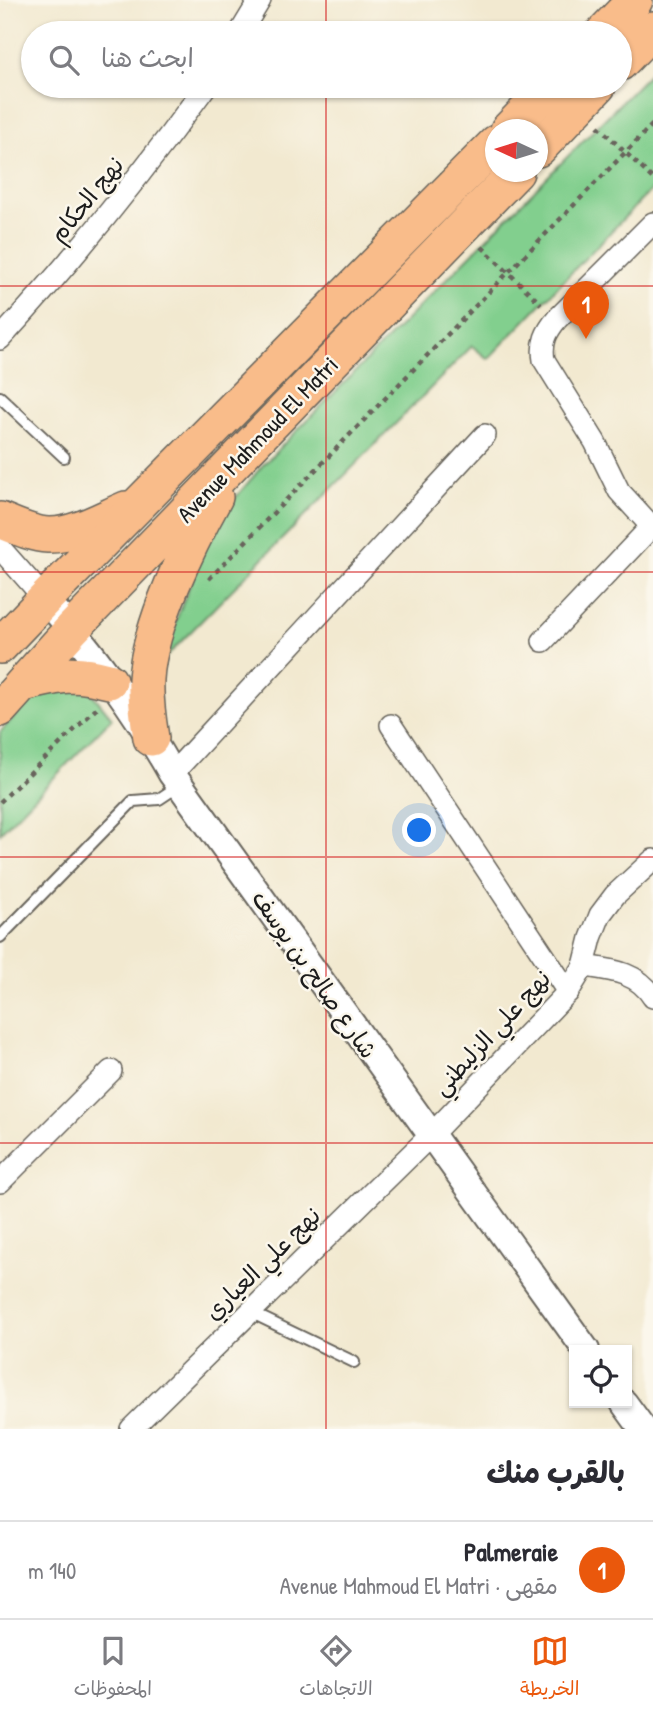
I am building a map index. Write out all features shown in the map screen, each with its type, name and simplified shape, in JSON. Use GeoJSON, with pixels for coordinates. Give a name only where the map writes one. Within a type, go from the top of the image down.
{"type":"FeatureCollection","features":[{"type":"Feature","properties":{"kind":"highway"},"geometry":{"type":"LineString","coordinates":[[615,21],[635,0]]}},
{"type":"Feature","properties":{"kind":"highway"},"geometry":{"type":"LineString","coordinates":[[632,51],[653,29]]}},
{"type":"Feature","properties":{"kind":"highway"},"geometry":{"type":"LineString","coordinates":[[528,119],[567,98]]}},
{"type":"Feature","properties":{"kind":"highway"},"geometry":{"type":"LineString","coordinates":[[548,133],[573,98]]}},
{"type":"Feature","properties":{"kind":"highway","name":"Avenue Mahmoud El Matri"},"geometry":{"type":"LineString","coordinates":[[0,646],[485,153]]}},
{"type":"Feature","properties":{"kind":"highway","name":"Avenue Mahmoud El Matri"},"geometry":{"type":"LineString","coordinates":[[0,709],[72,629],[506,182]]}},
{"type":"Feature","properties":{"kind":"highway"},"geometry":{"type":"LineString","coordinates":[[151,738],[146,678],[152,646],[185,556],[234,462]]}},
{"type":"Feature","properties":{"kind":"highway"},"geometry":{"type":"LineString","coordinates":[[0,520],[37,533],[67,533],[142,502]]}},
{"type":"Feature","properties":{"kind":"highway"},"geometry":{"type":"LineString","coordinates":[[23,684],[70,674],[89,675],[112,685]]}},
{"type":"Feature","properties":{"kind":"street"},"geometry":{"type":"LineString","coordinates":[[247,21],[260,0]]}},
{"type":"Feature","properties":{"kind":"street","name":"نهج الحكام"},"geometry":{"type":"LineString","coordinates":[[0,339],[92,235],[197,98]]}},
{"type":"Feature","properties":{"kind":"street"},"geometry":{"type":"LineString","coordinates":[[543,641],[652,527],[619,491],[595,442],[544,360],[542,347],[548,330],[557,319],[653,223]]}},
{"type":"Feature","properties":{"kind":"street"},"geometry":{"type":"LineString","coordinates":[[176,779],[485,435]]}},
{"type":"Feature","properties":{"kind":"street"},"geometry":{"type":"LineString","coordinates":[[0,548],[45,598]]}},
{"type":"Feature","properties":{"kind":"street","name":"شارع صالح بن يوسف"},"geometry":{"type":"LineString","coordinates":[[45,598],[72,629],[151,738],[176,779],[582,1345]]}},
{"type":"Feature","properties":{"kind":"street"},"geometry":{"type":"LineString","coordinates":[[391,725],[568,992]]}},
{"type":"Feature","properties":{"kind":"street","name":"نهج علي الزليطني"},"geometry":{"type":"LineString","coordinates":[[430,1136],[568,992],[584,966],[600,915],[615,895],[653,860]]}},
{"type":"Feature","properties":{"kind":"street"},"geometry":{"type":"LineString","coordinates":[[584,966],[616,971],[633,977],[647,987],[653,997]]}},
{"type":"Feature","properties":{"kind":"street"},"geometry":{"type":"LineString","coordinates":[[0,1182],[111,1071]]}},
{"type":"Feature","properties":{"kind":"street","name":"نهج علي العياري"},"geometry":{"type":"LineString","coordinates":[[131,1429],[430,1136]]}},
{"type":"Feature","properties":{"kind":"street"},"geometry":{"type":"LineString","coordinates":[[628,1408],[643,1429]]}},
{"type":"Feature","properties":{"kind":"lane"},"geometry":{"type":"LineString","coordinates":[[0,397],[64,457]]}},
{"type":"Feature","properties":{"kind":"lane"},"geometry":{"type":"LineString","coordinates":[[0,937],[133,801],[159,799],[176,779]]}},
{"type":"Feature","properties":{"kind":"lane"},"geometry":{"type":"LineString","coordinates":[[250,1312],[354,1362]]}},
{"type":"Feature","properties":{"kind":"path"},"geometry":{"type":"LineString","coordinates":[[580,98],[653,179]]}},
{"type":"Feature","properties":{"kind":"path"},"geometry":{"type":"LineString","coordinates":[[204,584],[653,124]]}},
{"type":"Feature","properties":{"kind":"path"},"geometry":{"type":"LineString","coordinates":[[462,228],[557,319]]}},
{"type":"Feature","properties":{"kind":"path"},"geometry":{"type":"LineString","coordinates":[[0,802],[112,685]]}},
{"type":"Feature","properties":{"kind":"green space"},"geometry":{"type":"Polygon","coordinates":[[[653,70],[653,188],[488,359],[472,346],[159,664],[214,523],[263,465],[542,182],[548,182],[548,176],[625,98],[632,98],[632,91],[653,70]]]}},
{"type":"Feature","properties":{"kind":"green space"},"geometry":{"type":"Polygon","coordinates":[[[85,685],[112,718],[0,833],[0,732],[34,696],[85,685]]]}},
{"type":"Feature","properties":{"kind":"place","name":"Palmeraie"},"geometry":{"type":"Point","coordinates":[586,339]}}]}
